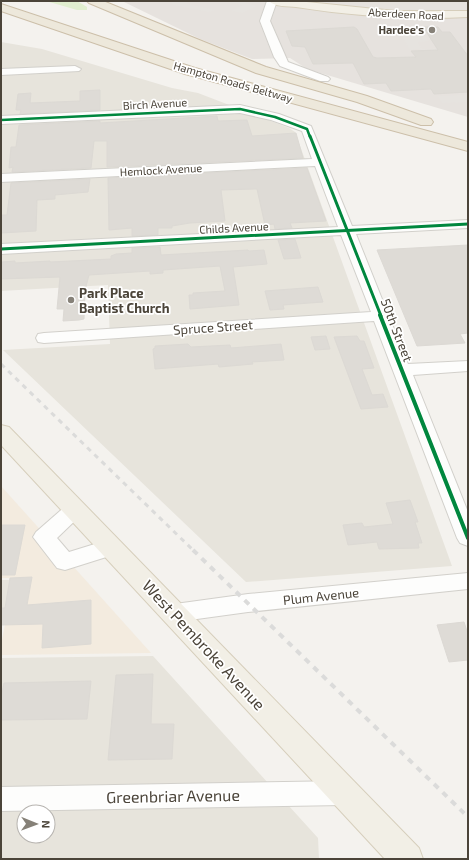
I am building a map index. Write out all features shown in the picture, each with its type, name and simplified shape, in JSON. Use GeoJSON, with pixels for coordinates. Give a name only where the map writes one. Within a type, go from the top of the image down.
{"type":"FeatureCollection","features":[{"type":"Feature","properties":{"kind":"highway","name":"Hampton Roads Beltway"},"geometry":{"type":"LineString","coordinates":[[13,1],[177,53]]}},
{"type":"Feature","properties":{"kind":"highway"},"geometry":{"type":"LineString","coordinates":[[93,1],[261,70],[362,99],[442,127]]}},
{"type":"Feature","properties":{"kind":"highway","name":"Hampton Roads Beltway"},"geometry":{"type":"LineString","coordinates":[[1,7],[190,71],[468,147]]}},
{"type":"Feature","properties":{"kind":"highway"},"geometry":{"type":"LineString","coordinates":[[1,17],[44,27],[103,47],[190,71]]}},
{"type":"Feature","properties":{"kind":"highway","name":"Hampton Roads Beltway"},"geometry":{"type":"LineString","coordinates":[[207,62],[468,134]]}},
{"type":"Feature","properties":{"kind":"main road","name":"Aberdeen Road"},"geometry":{"type":"LineString","coordinates":[[273,1],[383,13],[449,16],[467,14]]}},
{"type":"Feature","properties":{"kind":"main road","name":"Aberdeen Road"},"geometry":{"type":"LineString","coordinates":[[314,1],[467,14]]}},
{"type":"Feature","properties":{"kind":"main road","name":"West Pembroke Avenue"},"geometry":{"type":"LineString","coordinates":[[1,432],[175,613],[407,859]]}},
{"type":"Feature","properties":{"kind":"street"},"geometry":{"type":"LineString","coordinates":[[273,1],[266,15],[265,22],[278,57],[284,64],[324,79]]}},
{"type":"Feature","properties":{"kind":"street"},"geometry":{"type":"LineString","coordinates":[[1,72],[76,69]]}},
{"type":"Feature","properties":{"kind":"street","name":"Birch Avenue"},"geometry":{"type":"LineString","coordinates":[[1,120],[240,109],[275,117],[307,129]]}},
{"type":"Feature","properties":{"kind":"street","name":"50th Street"},"geometry":{"type":"LineString","coordinates":[[307,129],[468,538]]}},
{"type":"Feature","properties":{"kind":"street","name":"Hemlock Avenue"},"geometry":{"type":"LineString","coordinates":[[1,178],[321,162]]}},
{"type":"Feature","properties":{"kind":"street","name":"Childs Avenue"},"geometry":{"type":"LineString","coordinates":[[1,249],[468,224]]}},
{"type":"Feature","properties":{"kind":"street","name":"Spruce Street"},"geometry":{"type":"LineString","coordinates":[[44,338],[381,316]]}},
{"type":"Feature","properties":{"kind":"street"},"geometry":{"type":"LineString","coordinates":[[402,370],[468,366]]}},
{"type":"Feature","properties":{"kind":"street"},"geometry":{"type":"LineString","coordinates":[[75,509],[44,538],[65,562],[111,547]]}},
{"type":"Feature","properties":{"kind":"street","name":"Plum Avenue"},"geometry":{"type":"LineString","coordinates":[[175,613],[248,603],[468,581]]}},
{"type":"Feature","properties":{"kind":"street","name":"Greenbriar Avenue"},"geometry":{"type":"LineString","coordinates":[[1,799],[344,793]]}},
{"type":"Feature","properties":{"kind":"shaded area"},"geometry":{"type":"Polygon","coordinates":[[[122,1],[468,1],[468,117],[307,69],[290,58],[252,59],[200,39],[122,1]]]}},
{"type":"Feature","properties":{"kind":"shaded area"},"geometry":{"type":"Polygon","coordinates":[[[171,1],[187,1],[188,4],[215,10],[209,12],[173,5],[171,1]]]}},
{"type":"Feature","properties":{"kind":"shaded area"},"geometry":{"type":"Polygon","coordinates":[[[224,1],[247,1],[246,3],[256,6],[242,13],[231,11],[242,5],[224,1]]]}},
{"type":"Feature","properties":{"kind":"shaded area"},"geometry":{"type":"Polygon","coordinates":[[[419,27],[429,41],[418,42],[422,49],[468,47],[468,52],[429,53],[418,49],[410,50],[396,28],[419,27]]]}},
{"type":"Feature","properties":{"kind":"shaded area"},"geometry":{"type":"Polygon","coordinates":[[[1,42],[42,49],[172,88],[198,93],[289,128],[295,132],[452,566],[246,582],[3,350],[110,344],[108,285],[1,291],[1,42]]]}},
{"type":"Feature","properties":{"kind":"shaded area"},"geometry":{"type":"Polygon","coordinates":[[[468,95],[468,102],[442,103],[438,96],[468,95]]]}},
{"type":"Feature","properties":{"kind":"shaded area"},"geometry":{"type":"Polygon","coordinates":[[[1,486],[151,653],[1,655],[1,645],[14,578],[1,578],[1,486]]]}},
{"type":"Feature","properties":{"kind":"shaded area"},"geometry":{"type":"Polygon","coordinates":[[[1,580],[11,580],[1,629],[1,580]]]}},
{"type":"Feature","properties":{"kind":"shaded area"},"geometry":{"type":"Polygon","coordinates":[[[153,656],[318,838],[319,859],[1,859],[1,658],[153,656]]]}},
{"type":"Feature","properties":{"kind":"green space"},"geometry":{"type":"Polygon","coordinates":[[[46,1],[77,1],[87,7],[87,10],[77,10],[46,1]]]}},
{"type":"Feature","properties":{"kind":"building"},"geometry":{"type":"Polygon","coordinates":[[[354,27],[357,29],[373,57],[377,58],[416,57],[411,51],[438,50],[423,27],[438,27],[442,32],[450,32],[468,56],[468,92],[434,94],[431,89],[391,91],[386,83],[364,84],[353,63],[313,64],[305,47],[292,46],[286,31],[354,27]]]}},
{"type":"Feature","properties":{"kind":"building"},"geometry":{"type":"Polygon","coordinates":[[[100,90],[100,110],[20,114],[21,110],[16,110],[18,94],[31,93],[30,103],[80,101],[80,91],[100,90]]]}},
{"type":"Feature","properties":{"kind":"building"},"geometry":{"type":"Polygon","coordinates":[[[217,116],[218,121],[247,120],[252,136],[296,133],[303,158],[107,167],[107,141],[94,141],[91,168],[12,172],[13,167],[9,168],[11,147],[16,147],[19,125],[100,121],[100,123],[217,116]]]}},
{"type":"Feature","properties":{"kind":"building"},"geometry":{"type":"Polygon","coordinates":[[[307,168],[326,221],[290,223],[292,228],[275,229],[274,224],[265,225],[257,189],[221,190],[225,221],[190,223],[172,226],[172,228],[158,228],[158,235],[132,236],[132,228],[109,230],[108,178],[307,168]]]}},
{"type":"Feature","properties":{"kind":"building"},"geometry":{"type":"Polygon","coordinates":[[[90,179],[88,192],[55,195],[55,199],[37,200],[36,231],[1,233],[1,215],[7,215],[11,183],[90,179]]]}},
{"type":"Feature","properties":{"kind":"building"},"geometry":{"type":"Polygon","coordinates":[[[295,239],[301,258],[284,259],[278,240],[295,239]]]}},
{"type":"Feature","properties":{"kind":"building"},"geometry":{"type":"Polygon","coordinates":[[[468,245],[468,333],[460,334],[465,343],[417,346],[377,250],[468,245]]]}},
{"type":"Feature","properties":{"kind":"building"},"geometry":{"type":"Polygon","coordinates":[[[160,247],[161,255],[264,250],[267,264],[233,267],[239,305],[190,309],[189,295],[193,295],[193,293],[225,291],[220,266],[163,270],[163,273],[150,274],[150,271],[89,275],[85,290],[84,319],[63,321],[64,309],[57,309],[60,277],[1,279],[2,262],[15,261],[15,263],[111,259],[111,256],[116,254],[132,253],[132,248],[160,247]]]}},
{"type":"Feature","properties":{"kind":"building"},"geometry":{"type":"Polygon","coordinates":[[[318,287],[323,302],[283,305],[284,309],[270,310],[265,291],[318,287]]]}},
{"type":"Feature","properties":{"kind":"building"},"geometry":{"type":"Polygon","coordinates":[[[326,336],[330,349],[315,350],[311,337],[326,336]]]}},
{"type":"Feature","properties":{"kind":"building"},"geometry":{"type":"Polygon","coordinates":[[[357,336],[360,341],[364,341],[374,368],[362,369],[372,395],[383,394],[388,407],[361,409],[334,337],[357,336]]]}},
{"type":"Feature","properties":{"kind":"building"},"geometry":{"type":"Polygon","coordinates":[[[188,344],[191,347],[230,345],[231,348],[281,344],[284,360],[252,362],[253,364],[219,367],[218,364],[155,369],[153,349],[155,346],[188,344]]]}},
{"type":"Feature","properties":{"kind":"building"},"geometry":{"type":"Polygon","coordinates":[[[410,500],[418,522],[415,522],[422,543],[418,543],[419,548],[379,549],[377,542],[348,545],[343,525],[362,523],[364,527],[393,524],[386,503],[410,500]]]}},
{"type":"Feature","properties":{"kind":"building"},"geometry":{"type":"Polygon","coordinates":[[[1,525],[25,525],[15,575],[1,575],[1,525]]]}},
{"type":"Feature","properties":{"kind":"building"},"geometry":{"type":"Polygon","coordinates":[[[32,577],[27,605],[91,600],[91,644],[42,648],[43,624],[1,625],[1,608],[5,608],[10,578],[32,577]]]}},
{"type":"Feature","properties":{"kind":"building"},"geometry":{"type":"Polygon","coordinates":[[[464,622],[468,634],[468,660],[449,662],[437,625],[464,622]]]}},
{"type":"Feature","properties":{"kind":"building"},"geometry":{"type":"Polygon","coordinates":[[[153,674],[151,724],[174,724],[172,759],[108,760],[116,675],[153,674]]]}},
{"type":"Feature","properties":{"kind":"building"},"geometry":{"type":"Polygon","coordinates":[[[91,681],[87,719],[1,720],[1,698],[4,683],[91,681]]]}},
{"type":"Feature","properties":{"kind":"railway"},"geometry":{"type":"LineString","coordinates":[[1,364],[194,551]]}},
{"type":"Feature","properties":{"kind":"railway"},"geometry":{"type":"LineString","coordinates":[[193,550],[468,817]]}},
{"type":"Feature","properties":{"kind":"cycle path"},"geometry":{"type":"LineString","coordinates":[[1,120],[240,109],[275,117],[307,129],[468,538]]}},
{"type":"Feature","properties":{"kind":"cycle path"},"geometry":{"type":"LineString","coordinates":[[1,249],[468,224]]}},
{"type":"Feature","properties":{"kind":"place","name":"Hardee's"},"geometry":{"type":"Point","coordinates":[432,30]}},
{"type":"Feature","properties":{"kind":"place","name":"Park Place Baptist Church"},"geometry":{"type":"Point","coordinates":[71,300]}}]}
